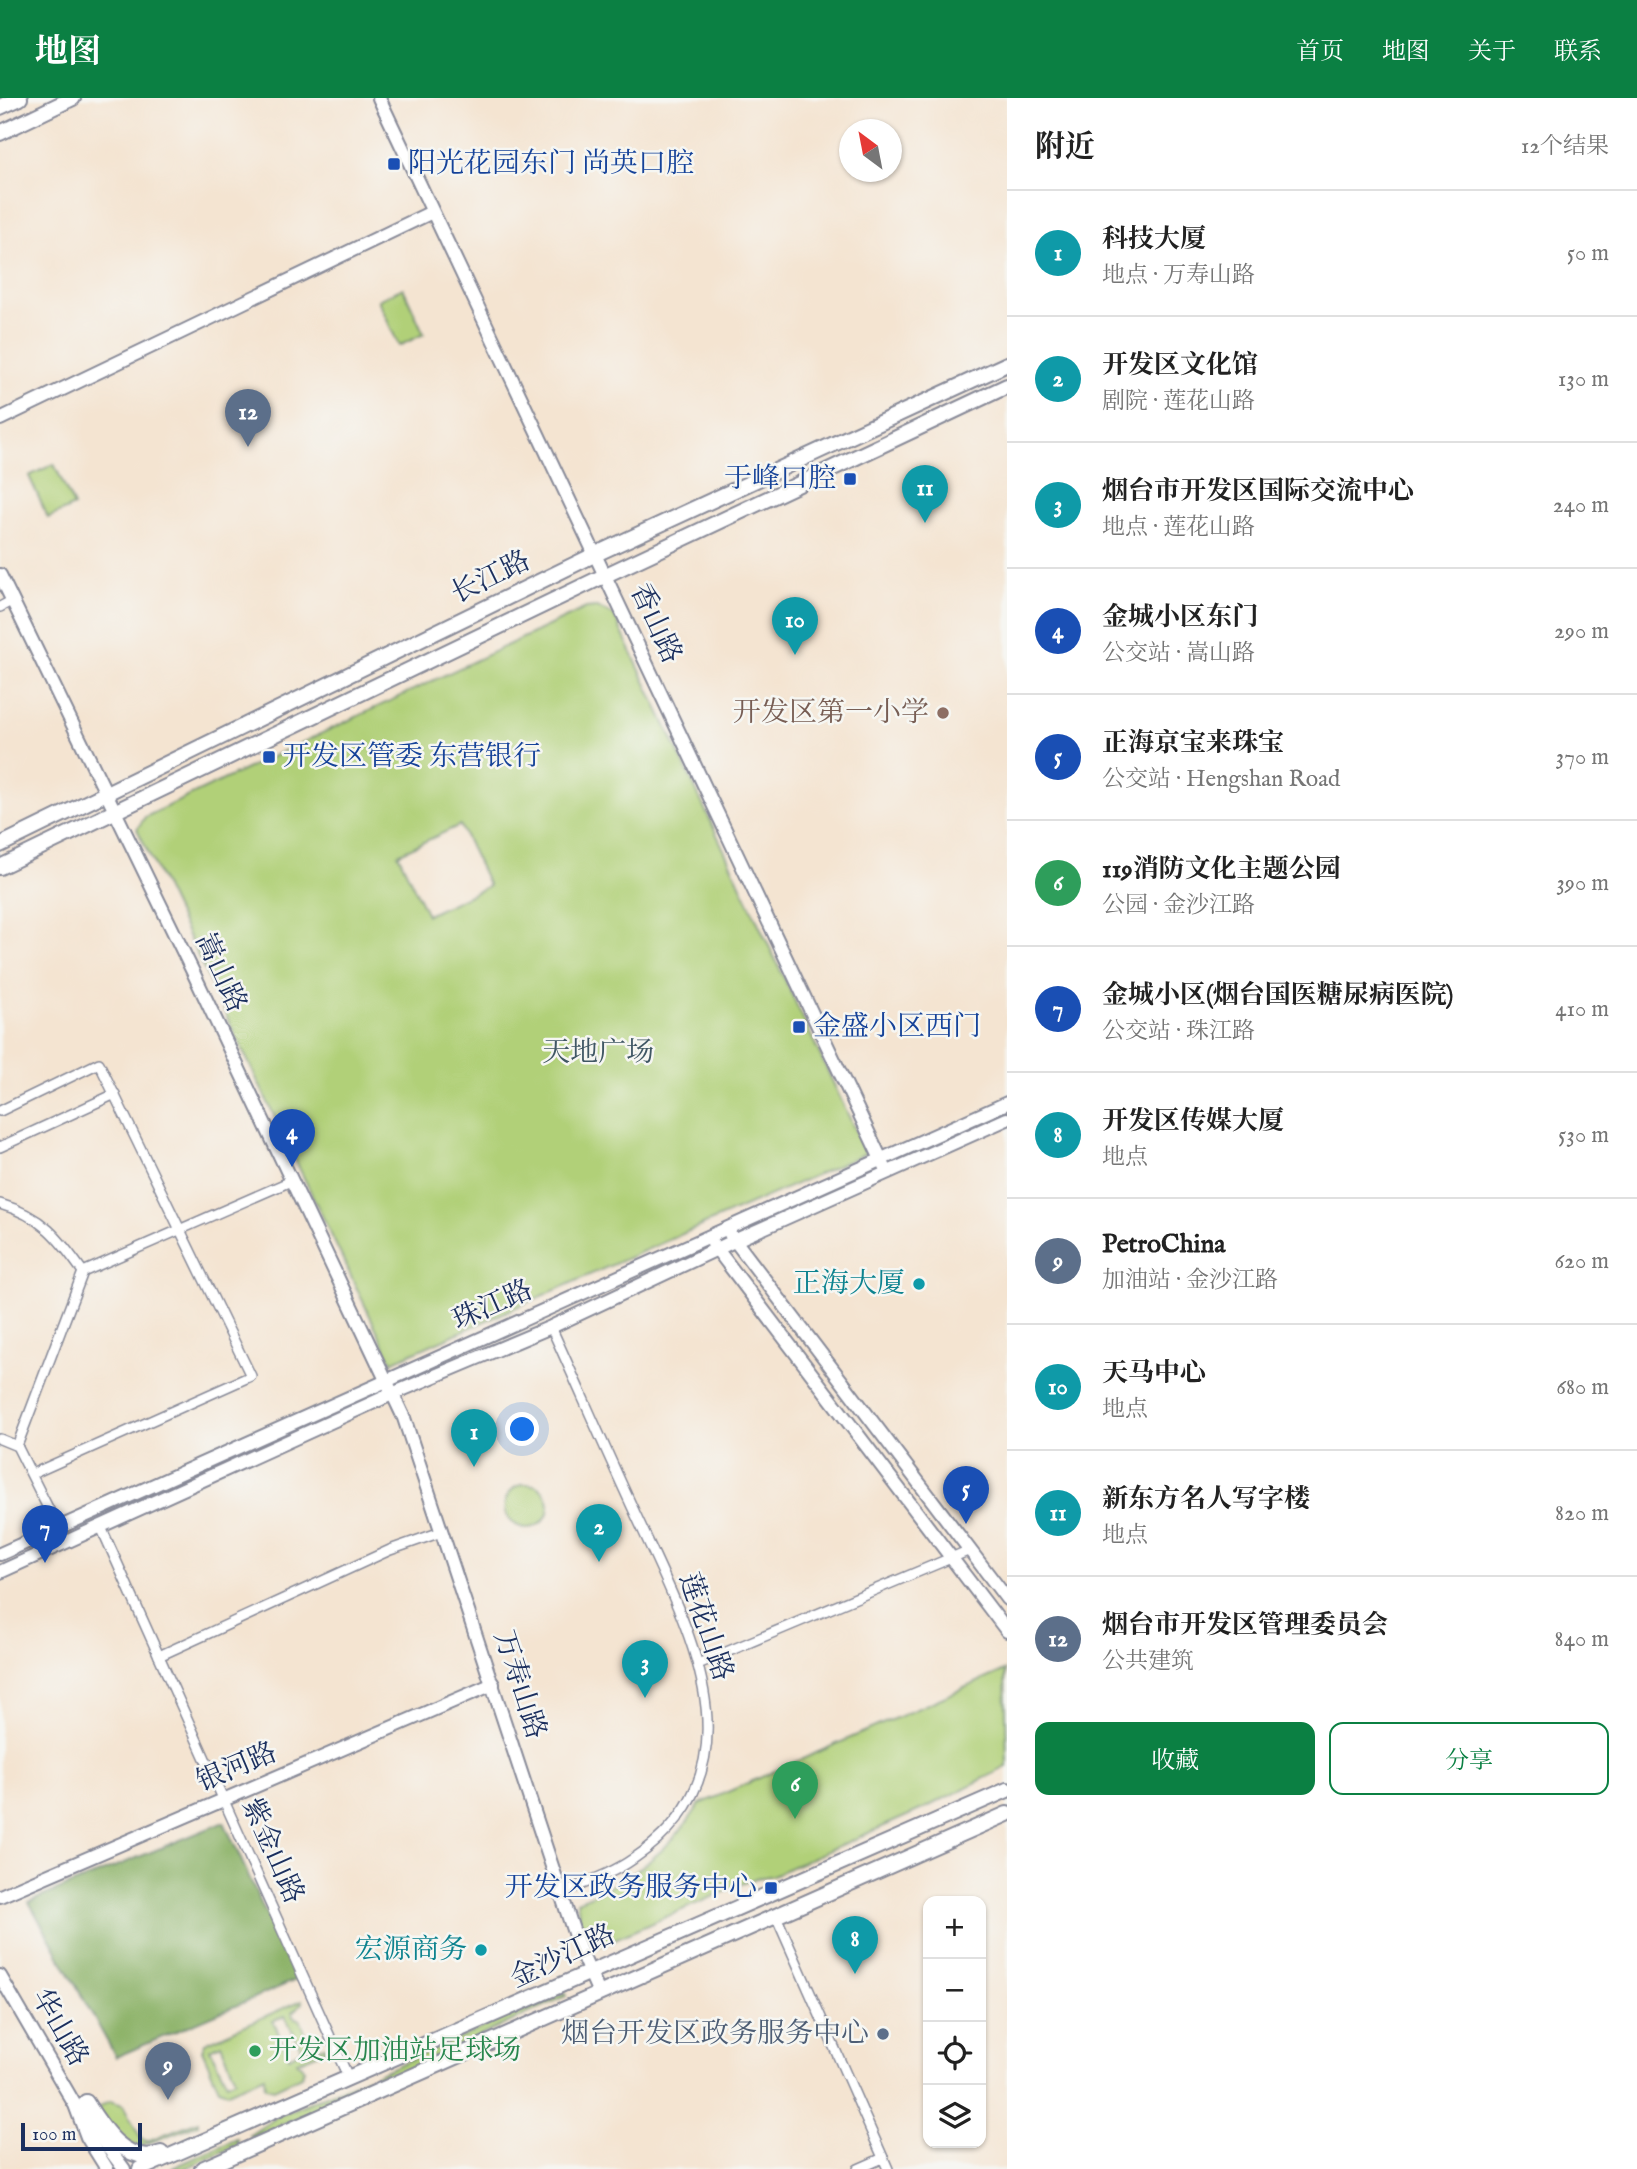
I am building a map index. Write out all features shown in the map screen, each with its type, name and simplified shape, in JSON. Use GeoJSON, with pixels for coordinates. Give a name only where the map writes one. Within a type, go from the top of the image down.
{"type":"FeatureCollection","features":[{"type":"Feature","properties":{"kind":"main road"},"geometry":{"type":"LineString","coordinates":[[0,107],[20,98]]}},
{"type":"Feature","properties":{"kind":"main road"},"geometry":{"type":"LineString","coordinates":[[0,133],[73,98]]}},
{"type":"Feature","properties":{"kind":"main road","name":"长江路"},"geometry":{"type":"LineString","coordinates":[[0,845],[596,554],[1007,364]]}},
{"type":"Feature","properties":{"kind":"main road","name":"长江路"},"geometry":{"type":"LineString","coordinates":[[0,867],[606,575],[1007,386]]}},
{"type":"Feature","properties":{"kind":"main road"},"geometry":{"type":"LineString","coordinates":[[932,1823],[966,1800],[1007,1781]]}},
{"type":"Feature","properties":{"kind":"main road","name":"金沙江路"},"geometry":{"type":"LineString","coordinates":[[140,2169],[1007,1790]]}},
{"type":"Feature","properties":{"kind":"main road","name":"金沙江路"},"geometry":{"type":"LineString","coordinates":[[202,2169],[1007,1814]]}},
{"type":"Feature","properties":{"kind":"main road"},"geometry":{"type":"LineString","coordinates":[[80,2104],[120,2145],[138,2157],[152,2157],[190,2141],[219,2136]]}},
{"type":"Feature","properties":{"kind":"main road"},"geometry":{"type":"LineString","coordinates":[[213,2169],[243,2151]]}},
{"type":"Feature","properties":{"kind":"street","name":"香山路"},"geometry":{"type":"LineString","coordinates":[[379,98],[887,1172]]}},
{"type":"Feature","properties":{"kind":"street"},"geometry":{"type":"LineString","coordinates":[[0,419],[432,212]]}},
{"type":"Feature","properties":{"kind":"street","name":"嵩山路"},"geometry":{"type":"LineString","coordinates":[[0,575],[391,1394]]}},
{"type":"Feature","properties":{"kind":"street"},"geometry":{"type":"LineString","coordinates":[[0,607],[13,600]]}},
{"type":"Feature","properties":{"kind":"street"},"geometry":{"type":"LineString","coordinates":[[0,1111],[99,1063],[251,1376],[32,1474]]}},
{"type":"Feature","properties":{"kind":"street"},"geometry":{"type":"LineString","coordinates":[[0,1147],[115,1094]]}},
{"type":"Feature","properties":{"kind":"street","name":"珠江路"},"geometry":{"type":"LineString","coordinates":[[0,1554],[1007,1103]]}},
{"type":"Feature","properties":{"kind":"street"},"geometry":{"type":"LineString","coordinates":[[0,1572],[391,1394],[551,1327],[734,1241],[1007,1119]]}},
{"type":"Feature","properties":{"kind":"street"},"geometry":{"type":"LineString","coordinates":[[17,1446],[83,1272],[291,1181]]}},
{"type":"Feature","properties":{"kind":"street"},"geometry":{"type":"LineString","coordinates":[[0,1204],[22,1210],[58,1236],[83,1272]]}},
{"type":"Feature","properties":{"kind":"street"},"geometry":{"type":"LineString","coordinates":[[726,1229],[1007,1599]]}},
{"type":"Feature","properties":{"kind":"street"},"geometry":{"type":"LineString","coordinates":[[708,1237],[1007,1631]]}},
{"type":"Feature","properties":{"kind":"street","name":"莲花山路"},"geometry":{"type":"LineString","coordinates":[[551,1327],[667,1583],[698,1664],[709,1725],[702,1768],[686,1805],[659,1837],[634,1859],[561,1893]]}},
{"type":"Feature","properties":{"kind":"street","name":"万寿山路"},"geometry":{"type":"LineString","coordinates":[[391,1394],[404,1418],[561,1893],[589,1973],[599,1993]]}},
{"type":"Feature","properties":{"kind":"street"},"geometry":{"type":"LineString","coordinates":[[0,1439],[17,1446],[58,1528]]}},
{"type":"Feature","properties":{"kind":"street","name":"紫金山路"},"geometry":{"type":"LineString","coordinates":[[101,1527],[349,2079]]}},
{"type":"Feature","properties":{"kind":"street"},"geometry":{"type":"LineString","coordinates":[[159,1656],[390,1550],[441,1532]]}},
{"type":"Feature","properties":{"kind":"street"},"geometry":{"type":"LineString","coordinates":[[698,1664],[970,1550]]}},
{"type":"Feature","properties":{"kind":"street","name":"银河路"},"geometry":{"type":"LineString","coordinates":[[0,1896],[493,1684]]}},
{"type":"Feature","properties":{"kind":"street"},"geometry":{"type":"LineString","coordinates":[[776,1916],[888,2169]]}},
{"type":"Feature","properties":{"kind":"street","name":"华山路"},"geometry":{"type":"LineString","coordinates":[[0,1976],[80,2104]]}},
{"type":"Feature","properties":{"kind":"street"},"geometry":{"type":"LineString","coordinates":[[80,2104],[87,2137],[107,2169]]}},
{"type":"Feature","properties":{"kind":"street"},"geometry":{"type":"LineString","coordinates":[[80,2104],[124,2169]]}},
{"type":"Feature","properties":{"kind":"street"},"geometry":{"type":"LineString","coordinates":[[858,2169],[883,2158]]}},
{"type":"Feature","properties":{"kind":"green space"},"geometry":{"type":"Polygon","coordinates":[[[403,288],[424,334],[399,346],[378,300],[403,288]]]}},
{"type":"Feature","properties":{"kind":"green space"},"geometry":{"type":"Polygon","coordinates":[[[54,464],[74,506],[48,518],[29,476],[54,464]]]}},
{"type":"Feature","properties":{"kind":"green space","name":"天地广场"},"geometry":{"type":"Polygon","coordinates":[[[596,607],[614,615],[866,1153],[392,1362],[137,829],[145,817],[586,608],[596,607]],[[460,825],[398,854],[427,915],[489,886],[460,825]]]}},
{"type":"Feature","properties":{"kind":"green space"},"geometry":{"type":"Polygon","coordinates":[[[527,1484],[542,1491],[549,1506],[542,1521],[527,1528],[512,1521],[505,1506],[512,1491],[527,1484]]]}},
{"type":"Feature","properties":{"kind":"green space"},"geometry":{"type":"Polygon","coordinates":[[[1005,1670],[1007,1767],[925,1808],[771,1876],[756,1878],[599,1946],[588,1945],[582,1935],[577,1901],[614,1884],[647,1863],[675,1837],[700,1804],[1005,1670]]]}},
{"type":"Feature","properties":{"kind":"green space"},"geometry":{"type":"Polygon","coordinates":[[[224,1822],[296,1980],[116,2057],[29,1902],[224,1822]]]}},
{"type":"Feature","properties":{"kind":"green space"},"geometry":{"type":"Polygon","coordinates":[[[565,1992],[566,1996],[378,2083],[375,2075],[565,1992]]]}},
{"type":"Feature","properties":{"kind":"green space"},"geometry":{"type":"Polygon","coordinates":[[[302,2000],[303,2003],[292,2012],[295,2018],[300,2019],[308,2046],[311,2051],[324,2046],[326,2050],[297,2062],[304,2069],[301,2076],[274,2089],[265,2087],[264,2076],[228,2092],[219,2089],[202,2050],[205,2043],[302,2000]],[[285,2016],[273,2021],[289,2057],[302,2050],[285,2016]],[[221,2044],[210,2049],[227,2083],[236,2079],[221,2044]]]}},
{"type":"Feature","properties":{"kind":"green space"},"geometry":{"type":"Polygon","coordinates":[[[369,2077],[372,2085],[253,2137],[250,2135],[280,2115],[369,2077]]]}},
{"type":"Feature","properties":{"kind":"green space"},"geometry":{"type":"Polygon","coordinates":[[[110,2101],[123,2105],[141,2139],[147,2141],[198,2121],[198,2124],[138,2147],[126,2142],[96,2109],[110,2101]]]}},
{"type":"Feature","properties":{"kind":"green space"},"geometry":{"type":"Polygon","coordinates":[[[237,2139],[238,2145],[183,2169],[170,2169],[237,2139]]]}},
{"type":"Feature","properties":{"kind":"place","name":"阳光花园东门 尚英口腔"},"geometry":{"type":"Point","coordinates":[394,164]}},
{"type":"Feature","properties":{"kind":"place","name":"烟台市开发区管理委员会"},"geometry":{"type":"Point","coordinates":[248,447]}},
{"type":"Feature","properties":{"kind":"place","name":"于峰口腔"},"geometry":{"type":"Point","coordinates":[850,479]}},
{"type":"Feature","properties":{"kind":"place","name":"新东方名人写字楼"},"geometry":{"type":"Point","coordinates":[925,523]}},
{"type":"Feature","properties":{"kind":"place","name":"天马中心"},"geometry":{"type":"Point","coordinates":[795,655]}},
{"type":"Feature","properties":{"kind":"place","name":"开发区第一小学"},"geometry":{"type":"Point","coordinates":[943,713]}},
{"type":"Feature","properties":{"kind":"place","name":"开发区管委 东营银行"},"geometry":{"type":"Point","coordinates":[269,757]}},
{"type":"Feature","properties":{"kind":"place","name":"金盛小区西门"},"geometry":{"type":"Point","coordinates":[799,1027]}},
{"type":"Feature","properties":{"kind":"place","name":"金城小区东门"},"geometry":{"type":"Point","coordinates":[292,1167]}},
{"type":"Feature","properties":{"kind":"place","name":"正海大厦"},"geometry":{"type":"Point","coordinates":[919,1284]}},
{"type":"Feature","properties":{"kind":"place","name":"科技大厦"},"geometry":{"type":"Point","coordinates":[474,1467]}},
{"type":"Feature","properties":{"kind":"place","name":"正海京宝来珠宝"},"geometry":{"type":"Point","coordinates":[966,1524]}},
{"type":"Feature","properties":{"kind":"place","name":"开发区文化馆"},"geometry":{"type":"Point","coordinates":[599,1562]}},
{"type":"Feature","properties":{"kind":"place","name":"金城小区(烟台国医糖尿病医院)"},"geometry":{"type":"Point","coordinates":[45,1563]}},
{"type":"Feature","properties":{"kind":"place","name":"烟台市开发区国际交流中心"},"geometry":{"type":"Point","coordinates":[645,1698]}},
{"type":"Feature","properties":{"kind":"place","name":"119消防文化主题公园"},"geometry":{"type":"Point","coordinates":[795,1819]}},
{"type":"Feature","properties":{"kind":"place","name":"开发区政务服务中心"},"geometry":{"type":"Point","coordinates":[771,1888]}},
{"type":"Feature","properties":{"kind":"place","name":"宏源商务"},"geometry":{"type":"Point","coordinates":[481,1950]}},
{"type":"Feature","properties":{"kind":"place","name":"开发区传媒大厦"},"geometry":{"type":"Point","coordinates":[855,1974]}},
{"type":"Feature","properties":{"kind":"place","name":"烟台开发区政务服务中心"},"geometry":{"type":"Point","coordinates":[883,2034]}},
{"type":"Feature","properties":{"kind":"place","name":"开发区加油站足球场"},"geometry":{"type":"Point","coordinates":[255,2051]}},
{"type":"Feature","properties":{"kind":"place","name":"PetroChina"},"geometry":{"type":"Point","coordinates":[168,2100]}}]}
